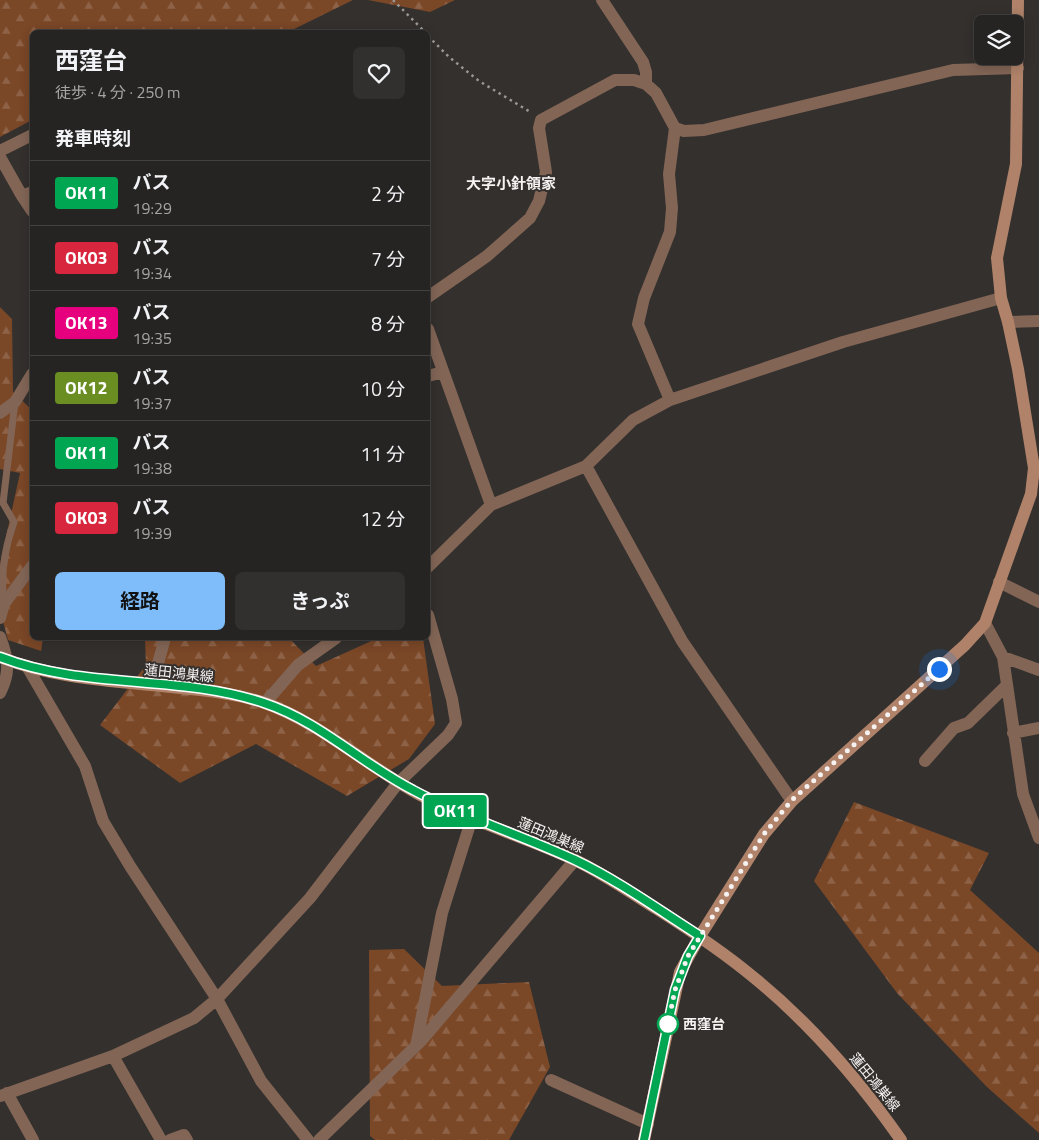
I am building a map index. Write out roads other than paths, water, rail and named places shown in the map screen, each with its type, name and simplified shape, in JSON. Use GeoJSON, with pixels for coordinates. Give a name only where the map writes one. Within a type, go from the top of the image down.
{"type":"FeatureCollection","features":[{"type":"Feature","properties":{"kind":"street"},"geometry":{"type":"LineString","coordinates":[[602,0],[642,62],[646,72],[646,84]]}},
{"type":"Feature","properties":{"kind":"street"},"geometry":{"type":"LineString","coordinates":[[644,1140],[675,990],[688,956],[764,834],[792,800],[966,644],[985,623],[998,582],[1031,494],[1034,468],[1008,322],[1000,298],[997,258],[1016,164],[1018,0]]}},
{"type":"Feature","properties":{"kind":"street"},"geometry":{"type":"LineString","coordinates":[[675,128],[684,131],[704,130],[953,70],[1018,68]]}},
{"type":"Feature","properties":{"kind":"street"},"geometry":{"type":"LineString","coordinates":[[430,296],[487,256],[530,218],[539,201],[546,172],[539,128],[541,120],[615,80],[634,80],[646,84],[656,93],[675,128],[669,174],[672,208],[670,232],[644,298],[638,324],[670,400]]}},
{"type":"Feature","properties":{"kind":"street"},"geometry":{"type":"LineString","coordinates":[[0,152],[30,136]]}},
{"type":"Feature","properties":{"kind":"street"},"geometry":{"type":"LineString","coordinates":[[0,157],[28,194]]}},
{"type":"Feature","properties":{"kind":"street"},"geometry":{"type":"LineString","coordinates":[[430,565],[491,504],[586,466],[633,420],[670,400],[843,342],[1000,298]]}},
{"type":"Feature","properties":{"kind":"street"},"geometry":{"type":"LineString","coordinates":[[1008,322],[1039,321]]}},
{"type":"Feature","properties":{"kind":"street"},"geometry":{"type":"LineString","coordinates":[[430,335],[491,504]]}},
{"type":"Feature","properties":{"kind":"street"},"geometry":{"type":"LineString","coordinates":[[430,375],[443,372]]}},
{"type":"Feature","properties":{"kind":"street"},"geometry":{"type":"LineString","coordinates":[[0,413],[15,402],[30,377]]}},
{"type":"Feature","properties":{"kind":"street"},"geometry":{"type":"LineString","coordinates":[[586,466],[682,641],[792,800]]}},
{"type":"Feature","properties":{"kind":"street"},"geometry":{"type":"LineString","coordinates":[[0,618],[4,604],[30,569]]}},
{"type":"Feature","properties":{"kind":"street"},"geometry":{"type":"LineString","coordinates":[[998,582],[1039,602]]}},
{"type":"Feature","properties":{"kind":"street"},"geometry":{"type":"LineString","coordinates":[[33,1140],[4,1094],[113,1056],[194,1018],[217,999],[310,898],[398,783],[448,735],[456,723],[452,699],[430,623]]}},
{"type":"Feature","properties":{"kind":"street"},"geometry":{"type":"LineString","coordinates":[[985,623],[1003,657],[1023,794],[1039,838]]}},
{"type":"Feature","properties":{"kind":"street"},"geometry":{"type":"LineString","coordinates":[[0,637],[4,658],[4,685],[0,693]]}},
{"type":"Feature","properties":{"kind":"street"},"geometry":{"type":"LineString","coordinates":[[152,685],[164,640]]}},
{"type":"Feature","properties":{"kind":"street"},"geometry":{"type":"LineString","coordinates":[[265,703],[298,665],[333,640]]}},
{"type":"Feature","properties":{"kind":"street"},"geometry":{"type":"LineString","coordinates":[[1003,657],[1039,670]]}},
{"type":"Feature","properties":{"kind":"street","name":"蓮田鴻巣線"},"geometry":{"type":"LineString","coordinates":[[4,658],[28,668],[64,676],[209,691],[265,703],[320,731],[398,783],[472,818],[575,860],[700,936],[754,977],[813,1033],[878,1107],[901,1140]]}},
{"type":"Feature","properties":{"kind":"street"},"geometry":{"type":"LineString","coordinates":[[28,668],[85,766],[103,821],[130,866],[217,999],[260,1081],[308,1140]]}},
{"type":"Feature","properties":{"kind":"street"},"geometry":{"type":"LineString","coordinates":[[925,761],[954,728],[968,723],[1007,685]]}},
{"type":"Feature","properties":{"kind":"street"},"geometry":{"type":"LineString","coordinates":[[1013,733],[1039,728]]}},
{"type":"Feature","properties":{"kind":"street"},"geometry":{"type":"LineString","coordinates":[[416,1046],[442,913],[472,818]]}},
{"type":"Feature","properties":{"kind":"street"},"geometry":{"type":"LineString","coordinates":[[319,1140],[416,1046],[575,860]]}},
{"type":"Feature","properties":{"kind":"street"},"geometry":{"type":"LineString","coordinates":[[113,1056],[161,1140]]}},
{"type":"Feature","properties":{"kind":"street"},"geometry":{"type":"LineString","coordinates":[[551,1080],[648,1124]]}},
{"type":"Feature","properties":{"kind":"street"},"geometry":{"type":"LineString","coordinates":[[170,1140],[184,1135],[187,1140]]}},
{"type":"Feature","properties":{"kind":"lane"},"geometry":{"type":"LineString","coordinates":[[4,604],[0,587],[4,551],[14,522],[3,503],[15,402]]}},
{"type":"Feature","properties":{"kind":"place","name":"西窪台"},"geometry":{"type":"Point","coordinates":[668,1024]}},
{"type":"Feature","properties":{"kind":"district","name":"大字小針領家"},"geometry":{"type":"Point","coordinates":[511,184]}}]}
